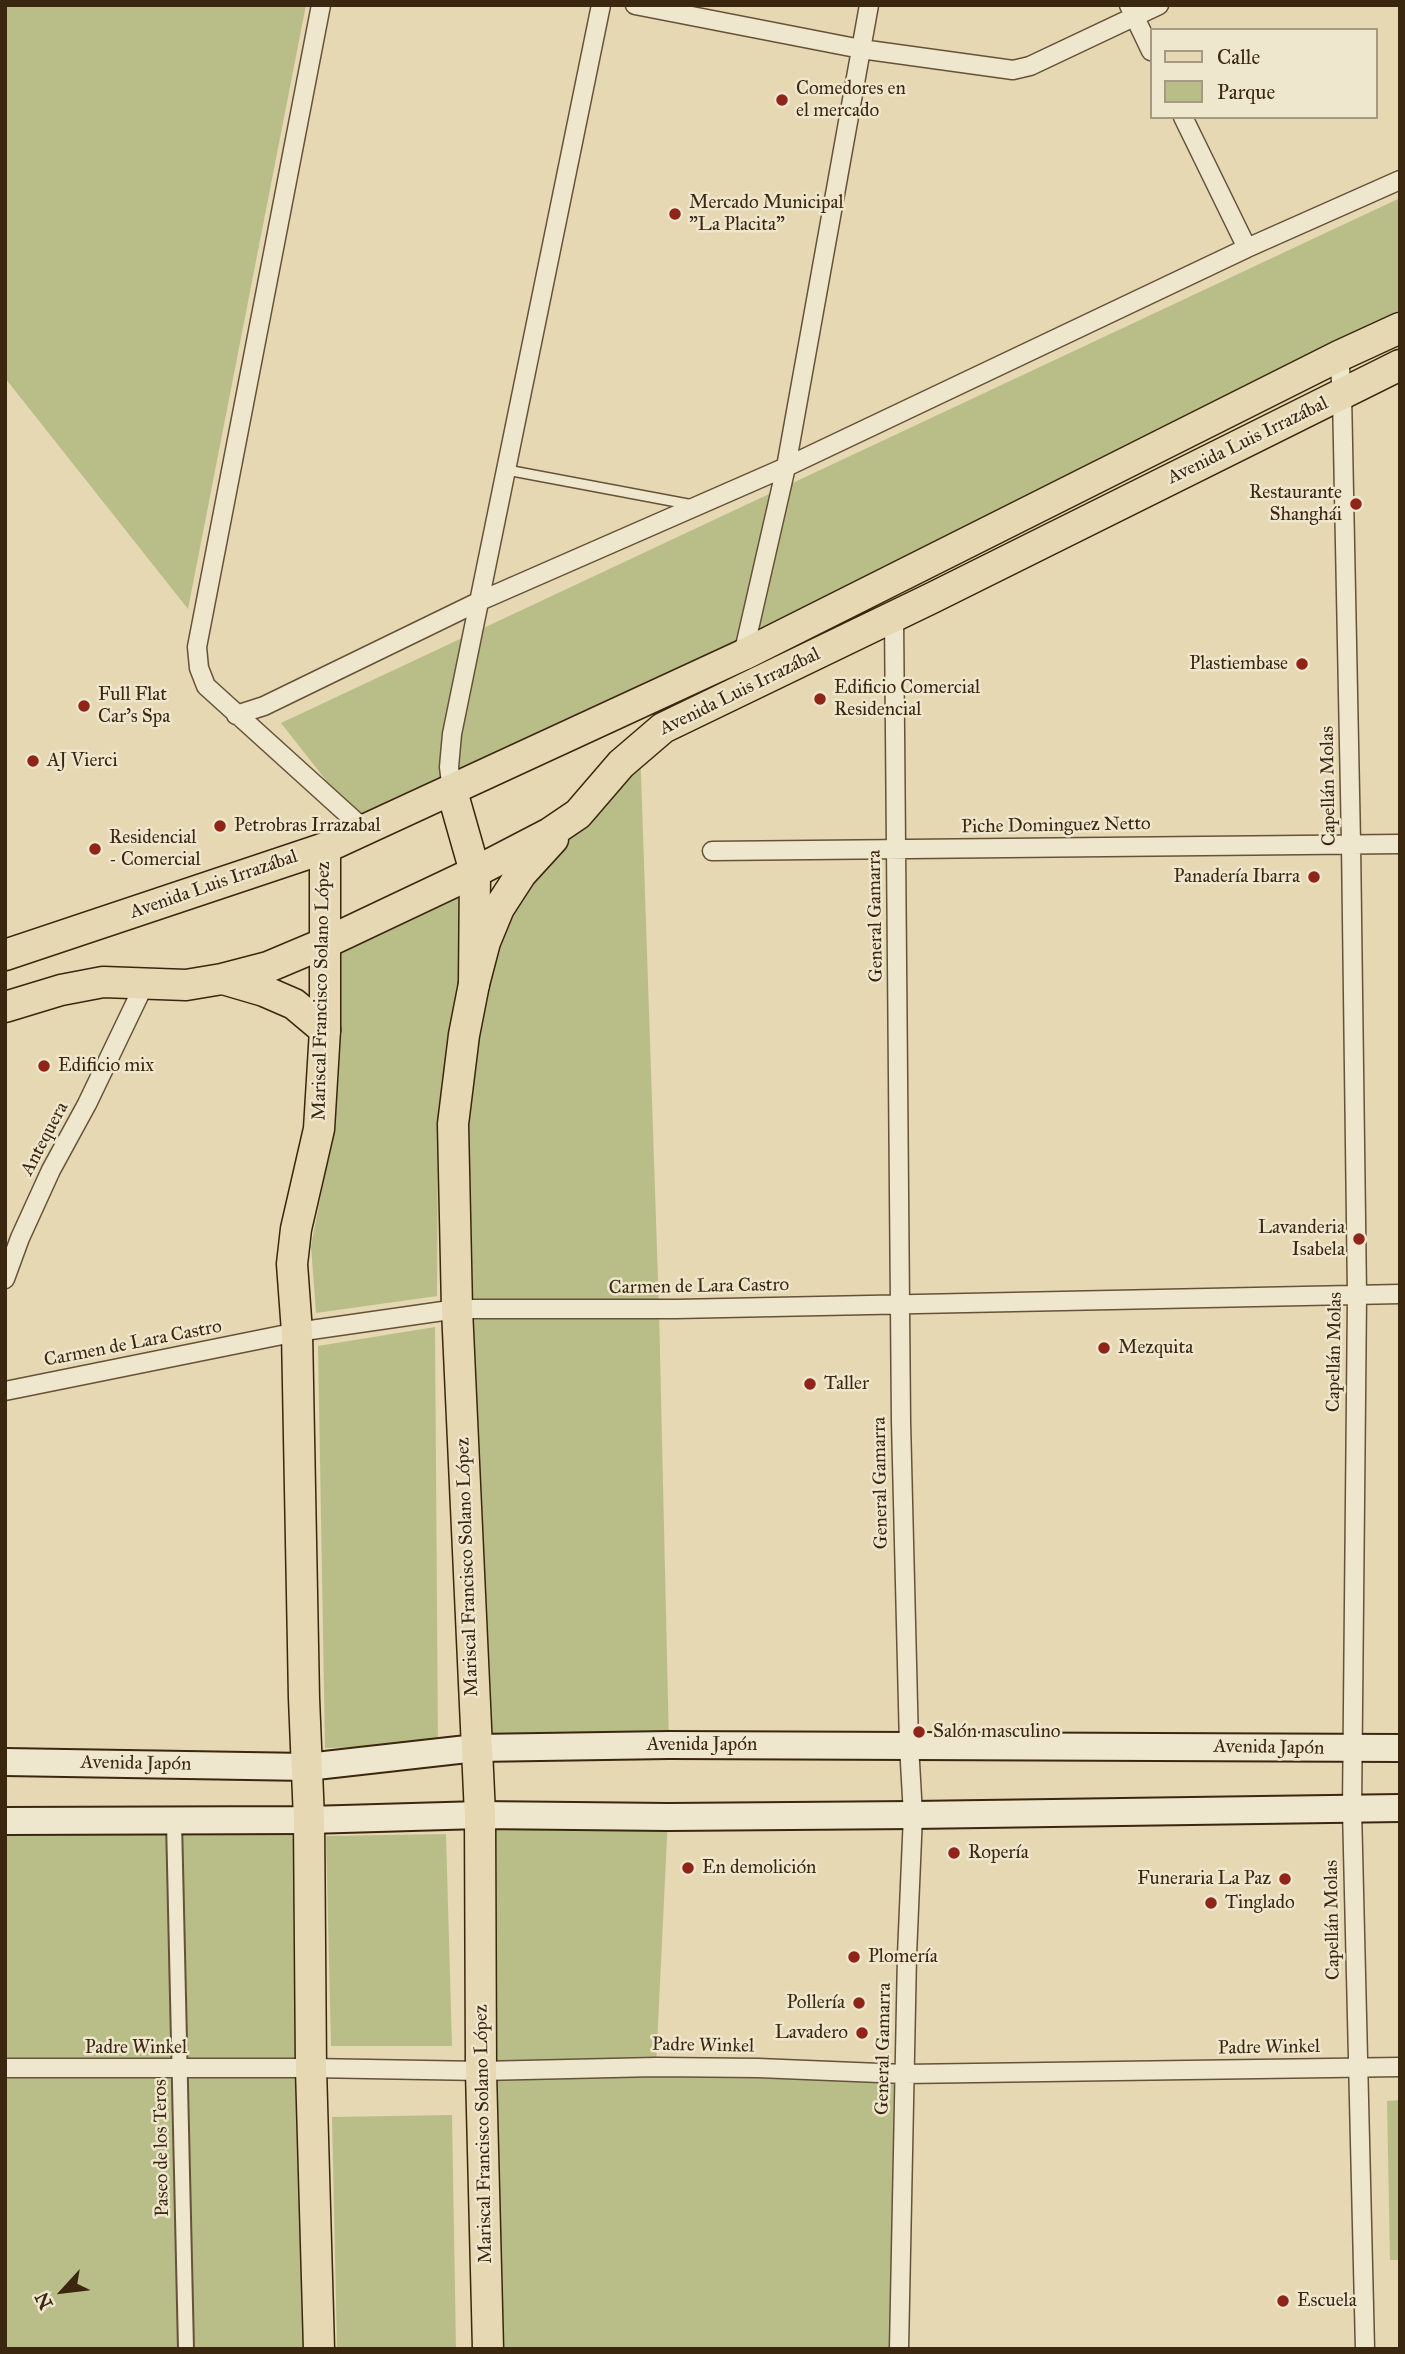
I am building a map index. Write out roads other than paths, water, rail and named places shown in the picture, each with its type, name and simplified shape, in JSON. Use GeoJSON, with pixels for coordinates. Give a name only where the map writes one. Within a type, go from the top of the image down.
{"type":"FeatureCollection","features":[{"type":"Feature","properties":{"kind":"main road","name":"Avenida Luis Irrazábal"},"geometry":{"type":"LineString","coordinates":[[5,955],[325,848],[452,791],[743,654],[1400,328]]}},
{"type":"Feature","properties":{"kind":"main road","name":"Avenida Luis Irrazábal"},"geometry":{"type":"LineString","coordinates":[[5,1007],[61,990],[103,982],[186,985],[222,979],[268,967],[325,943],[550,833],[578,814],[621,764],[663,728],[894,617],[1400,365]]}},
{"type":"Feature","properties":{"kind":"main road","name":"Mariscal Francisco Solano López"},"geometry":{"type":"LineString","coordinates":[[452,791],[474,872],[474,984],[464,1035],[453,1124],[457,1309],[480,1815],[481,2071],[488,2349]]}},
{"type":"Feature","properties":{"kind":"main road"},"geometry":{"type":"LineString","coordinates":[[474,984],[485,942],[499,908],[521,874],[578,814]]}},
{"type":"Feature","properties":{"kind":"main road","name":"Mariscal Francisco Solano López"},"geometry":{"type":"LineString","coordinates":[[319,2349],[297,1332],[292,1264],[296,1228],[319,1129],[325,1030],[325,848]]}},
{"type":"Feature","properties":{"kind":"main road"},"geometry":{"type":"LineString","coordinates":[[222,979],[264,991],[294,1004],[325,1030]]}},
{"type":"Feature","properties":{"kind":"main road","name":"Avenida Japón"},"geometry":{"type":"LineString","coordinates":[[5,1762],[307,1767],[475,1748],[669,1745],[1400,1748]]}},
{"type":"Feature","properties":{"kind":"main road"},"geometry":{"type":"LineString","coordinates":[[5,1821],[309,1820],[480,1815],[913,1815],[1400,1808]]}},
{"type":"Feature","properties":{"kind":"street"},"geometry":{"type":"LineString","coordinates":[[321,5],[197,647],[199,668],[206,686],[365,830]]}},
{"type":"Feature","properties":{"kind":"street"},"geometry":{"type":"LineString","coordinates":[[452,791],[449,750],[601,5]]}},
{"type":"Feature","properties":{"kind":"street"},"geometry":{"type":"LineString","coordinates":[[635,5],[861,49],[1013,70],[1030,66],[1132,11],[1159,5]]}},
{"type":"Feature","properties":{"kind":"street"},"geometry":{"type":"LineString","coordinates":[[743,654],[786,467],[869,5]]}},
{"type":"Feature","properties":{"kind":"street"},"geometry":{"type":"LineString","coordinates":[[1132,11],[1150,49]]}},
{"type":"Feature","properties":{"kind":"street"},"geometry":{"type":"LineString","coordinates":[[1184,119],[1247,248]]}},
{"type":"Feature","properties":{"kind":"street"},"geometry":{"type":"LineString","coordinates":[[236,715],[264,706],[481,601],[786,467],[1247,248],[1400,180]]}},
{"type":"Feature","properties":{"kind":"street","name":"Capellán Molas"},"geometry":{"type":"LineString","coordinates":[[1339,356],[1351,843],[1357,1295],[1351,1749],[1365,2349]]}},
{"type":"Feature","properties":{"kind":"street","name":"General Gamarra"},"geometry":{"type":"LineString","coordinates":[[894,617],[901,1421],[913,1815],[904,2074],[899,2349]]}},
{"type":"Feature","properties":{"kind":"street","name":"Piche Dominguez Netto"},"geometry":{"type":"LineString","coordinates":[[712,851],[1400,844]]}},
{"type":"Feature","properties":{"kind":"street","name":"Antequera"},"geometry":{"type":"LineString","coordinates":[[5,1279],[20,1238],[51,1170],[88,1104],[145,983]]}},
{"type":"Feature","properties":{"kind":"street","name":"Carmen de Lara Castro"},"geometry":{"type":"LineString","coordinates":[[5,1391],[297,1332],[457,1309],[676,1310],[1400,1294]]}},
{"type":"Feature","properties":{"kind":"street","name":"Paseo de los Teros"},"geometry":{"type":"LineString","coordinates":[[174,1821],[186,2349]]}},
{"type":"Feature","properties":{"kind":"street","name":"Padre Winkel"},"geometry":{"type":"LineString","coordinates":[[5,2068],[481,2071],[681,2067],[904,2074],[1400,2067]]}},
{"type":"Feature","properties":{"kind":"lane"},"geometry":{"type":"LineString","coordinates":[[507,470],[698,506]]}},
{"type":"Feature","properties":{"kind":"place","name":"Comedores en el mercado"},"geometry":{"type":"Point","coordinates":[782,100]}},
{"type":"Feature","properties":{"kind":"place","name":"Mercado Municipal \"La Placita\""},"geometry":{"type":"Point","coordinates":[675,214]}},
{"type":"Feature","properties":{"kind":"place","name":"Restaurante Shanghái"},"geometry":{"type":"Point","coordinates":[1356,504]}},
{"type":"Feature","properties":{"kind":"place","name":"Plastiembase"},"geometry":{"type":"Point","coordinates":[1302,664]}},
{"type":"Feature","properties":{"kind":"place","name":"Edificio Comercial Residencial"},"geometry":{"type":"Point","coordinates":[820,699]}},
{"type":"Feature","properties":{"kind":"place","name":"Full Flat Car's Spa"},"geometry":{"type":"Point","coordinates":[84,706]}},
{"type":"Feature","properties":{"kind":"place","name":"AJ Vierci"},"geometry":{"type":"Point","coordinates":[33,761]}},
{"type":"Feature","properties":{"kind":"place","name":"Petrobras Irrazabal"},"geometry":{"type":"Point","coordinates":[220,826]}},
{"type":"Feature","properties":{"kind":"place","name":"Residencial - Comercial"},"geometry":{"type":"Point","coordinates":[95,849]}},
{"type":"Feature","properties":{"kind":"place","name":"Panadería Ibarra"},"geometry":{"type":"Point","coordinates":[1314,877]}},
{"type":"Feature","properties":{"kind":"place","name":"Edificio mix"},"geometry":{"type":"Point","coordinates":[44,1066]}},
{"type":"Feature","properties":{"kind":"place","name":"Lavanderia Isabela"},"geometry":{"type":"Point","coordinates":[1359,1239]}},
{"type":"Feature","properties":{"kind":"place","name":"Mezquita"},"geometry":{"type":"Point","coordinates":[1104,1348]}},
{"type":"Feature","properties":{"kind":"place","name":"Taller"},"geometry":{"type":"Point","coordinates":[810,1384]}},
{"type":"Feature","properties":{"kind":"place","name":"Salón masculino"},"geometry":{"type":"Point","coordinates":[919,1732]}},
{"type":"Feature","properties":{"kind":"place","name":"Ropería"},"geometry":{"type":"Point","coordinates":[954,1853]}},
{"type":"Feature","properties":{"kind":"place","name":"En demolición"},"geometry":{"type":"Point","coordinates":[688,1868]}},
{"type":"Feature","properties":{"kind":"place","name":"Funeraria La Paz"},"geometry":{"type":"Point","coordinates":[1285,1879]}},
{"type":"Feature","properties":{"kind":"place","name":"Tinglado"},"geometry":{"type":"Point","coordinates":[1211,1903]}},
{"type":"Feature","properties":{"kind":"place","name":"Plomería"},"geometry":{"type":"Point","coordinates":[854,1957]}},
{"type":"Feature","properties":{"kind":"place","name":"Pollería"},"geometry":{"type":"Point","coordinates":[859,2003]}},
{"type":"Feature","properties":{"kind":"place","name":"Lavadero"},"geometry":{"type":"Point","coordinates":[862,2033]}},
{"type":"Feature","properties":{"kind":"place","name":"Escuela"},"geometry":{"type":"Point","coordinates":[1283,2301]}}]}
